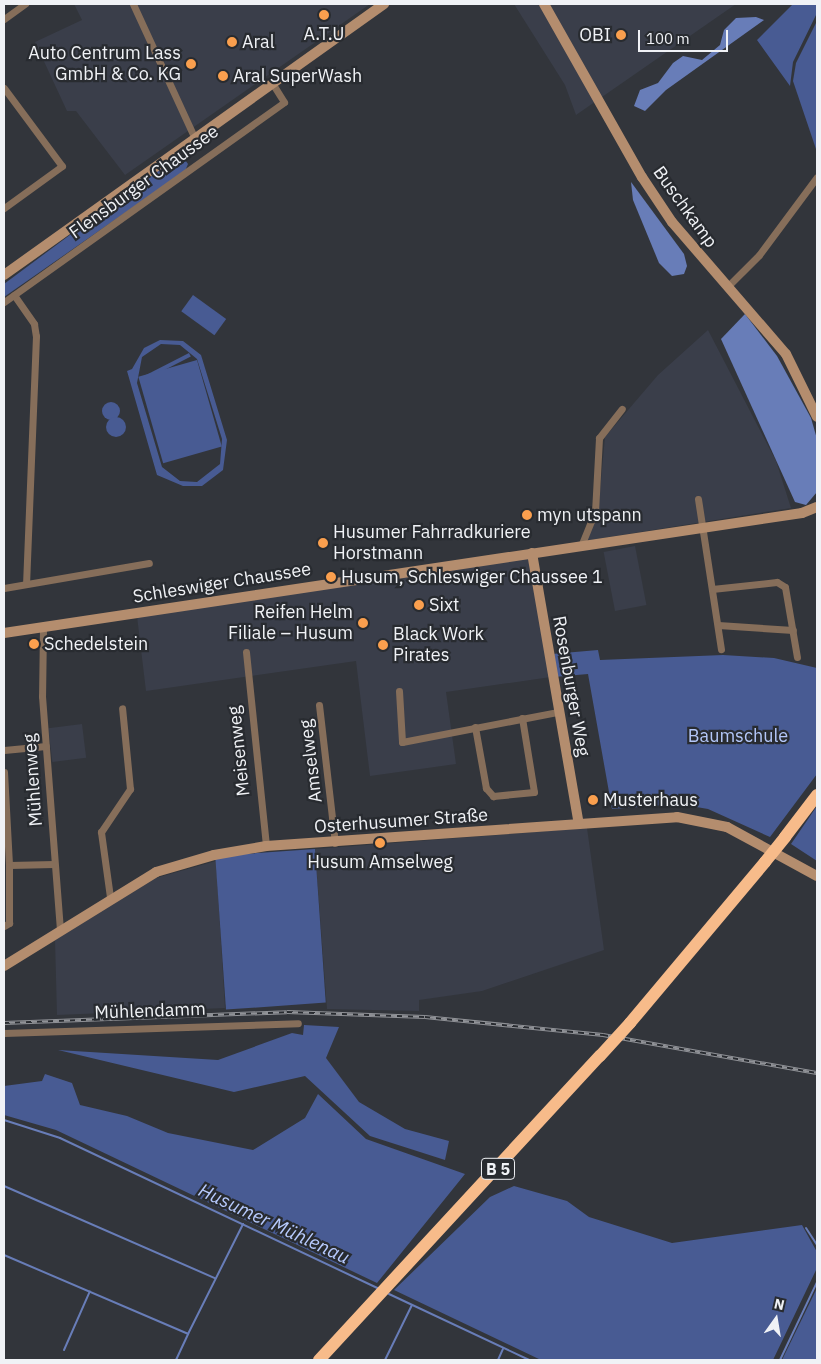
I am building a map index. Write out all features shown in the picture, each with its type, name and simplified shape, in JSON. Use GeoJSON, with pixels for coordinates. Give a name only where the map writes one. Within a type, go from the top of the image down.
{"type":"FeatureCollection","features":[{"type":"Feature","properties":{"kind":"highway","name":"B 5"},"geometry":{"type":"LineString","coordinates":[[319,1360],[630,1023],[765,862],[817,795]]}},
{"type":"Feature","properties":{"kind":"street"},"geometry":{"type":"LineString","coordinates":[[4,20],[25,4]]}},
{"type":"Feature","properties":{"kind":"street"},"geometry":{"type":"LineString","coordinates":[[133,4],[195,139]]}},
{"type":"Feature","properties":{"kind":"street","name":"Flensburger Chaussee"},"geometry":{"type":"LineString","coordinates":[[4,276],[384,4]]}},
{"type":"Feature","properties":{"kind":"street","name":"Buschkamp"},"geometry":{"type":"LineString","coordinates":[[544,4],[642,177],[672,222],[786,354],[817,417]]}},
{"type":"Feature","properties":{"kind":"street","name":"Flensburger Chaussee"},"geometry":{"type":"LineString","coordinates":[[4,302],[284,102],[272,83]]}},
{"type":"Feature","properties":{"kind":"street"},"geometry":{"type":"LineString","coordinates":[[4,88],[62,166],[4,208]]}},
{"type":"Feature","properties":{"kind":"street"},"geometry":{"type":"LineString","coordinates":[[727,287],[759,254],[817,177]]}},
{"type":"Feature","properties":{"kind":"street"},"geometry":{"type":"LineString","coordinates":[[4,588],[22,588],[26,583],[36,336],[34,324],[14,295]]}},
{"type":"Feature","properties":{"kind":"street"},"geometry":{"type":"LineString","coordinates":[[581,546],[595,512],[599,438],[622,409]]}},
{"type":"Feature","properties":{"kind":"street"},"geometry":{"type":"LineString","coordinates":[[698,499],[721,649]]}},
{"type":"Feature","properties":{"kind":"street","name":"Schleswiger Chaussee"},"geometry":{"type":"LineString","coordinates":[[802,513],[817,507]]}},
{"type":"Feature","properties":{"kind":"street","name":"Schleswiger Chaussee"},"geometry":{"type":"LineString","coordinates":[[4,634],[802,513],[817,514]]}},
{"type":"Feature","properties":{"kind":"street","name":"Rosenburger Weg"},"geometry":{"type":"LineString","coordinates":[[532,553],[558,712],[579,824]]}},
{"type":"Feature","properties":{"kind":"street"},"geometry":{"type":"LineString","coordinates":[[26,583],[56,582],[149,563]]}},
{"type":"Feature","properties":{"kind":"street"},"geometry":{"type":"LineString","coordinates":[[712,589],[777,582],[786,588],[797,657]]}},
{"type":"Feature","properties":{"kind":"street"},"geometry":{"type":"LineString","coordinates":[[718,625],[793,630]]}},
{"type":"Feature","properties":{"kind":"street","name":"Mühlenweg"},"geometry":{"type":"LineString","coordinates":[[43,628],[46,746],[60,928]]}},
{"type":"Feature","properties":{"kind":"street","name":"Meisenweg"},"geometry":{"type":"LineString","coordinates":[[246,652],[266,846]]}},
{"type":"Feature","properties":{"kind":"street"},"geometry":{"type":"LineString","coordinates":[[399,691],[402,742],[558,712]]}},
{"type":"Feature","properties":{"kind":"street","name":"Amselweg"},"geometry":{"type":"LineString","coordinates":[[319,705],[335,843]]}},
{"type":"Feature","properties":{"kind":"street"},"geometry":{"type":"LineString","coordinates":[[110,897],[101,832],[130,789],[122,708]]}},
{"type":"Feature","properties":{"kind":"street"},"geometry":{"type":"LineString","coordinates":[[475,727],[486,788],[493,796],[534,792],[522,718]]}},
{"type":"Feature","properties":{"kind":"street"},"geometry":{"type":"LineString","coordinates":[[4,750],[46,746]]}},
{"type":"Feature","properties":{"kind":"street"},"geometry":{"type":"LineString","coordinates":[[4,772],[9,866],[9,923],[4,926]]}},
{"type":"Feature","properties":{"kind":"street","name":"Osterhusumer Straße"},"geometry":{"type":"LineString","coordinates":[[4,966],[110,897],[156,872],[220,854],[266,846],[335,843],[668,817],[705,821],[758,841],[817,876]]}},
{"type":"Feature","properties":{"kind":"street"},"geometry":{"type":"LineString","coordinates":[[9,866],[54,864]]}},
{"type":"Feature","properties":{"kind":"street","name":"Mühlendamm"},"geometry":{"type":"LineString","coordinates":[[4,1033],[298,1023]]}},
{"type":"Feature","properties":{"kind":"shaded area"},"geometry":{"type":"Polygon","coordinates":[[[74,4],[370,4],[125,175],[76,111],[67,111],[35,42],[82,20],[74,4]]]}},
{"type":"Feature","properties":{"kind":"shaded area"},"geometry":{"type":"Polygon","coordinates":[[[514,4],[736,4],[576,115],[565,85],[514,4]]]}},
{"type":"Feature","properties":{"kind":"shaded area"},"geometry":{"type":"Polygon","coordinates":[[[756,17],[764,20],[666,90],[645,111],[634,106],[640,90],[658,83],[673,63],[683,56],[702,60],[720,45],[724,30],[736,18],[756,17]]]}},
{"type":"Feature","properties":{"kind":"shaded area"},"geometry":{"type":"Polygon","coordinates":[[[631,182],[684,254],[687,266],[684,274],[672,276],[659,263],[633,200],[631,182]]]}},
{"type":"Feature","properties":{"kind":"shaded area"},"geometry":{"type":"Polygon","coordinates":[[[745,314],[777,356],[811,418],[817,439],[817,492],[806,505],[795,502],[721,339],[745,314]]]}},
{"type":"Feature","properties":{"kind":"shaded area"},"geometry":{"type":"Polygon","coordinates":[[[708,330],[776,461],[791,508],[584,541],[598,513],[605,437],[658,375],[708,330]]]}},
{"type":"Feature","properties":{"kind":"shaded area"},"geometry":{"type":"Polygon","coordinates":[[[635,546],[646,605],[615,611],[604,552],[635,546]]]}},
{"type":"Feature","properties":{"kind":"shaded area"},"geometry":{"type":"Polygon","coordinates":[[[531,555],[551,677],[446,692],[456,764],[370,776],[356,661],[146,691],[137,616],[531,555]]]}},
{"type":"Feature","properties":{"kind":"shaded area"},"geometry":{"type":"Polygon","coordinates":[[[82,724],[86,758],[52,762],[48,728],[82,724]]]}},
{"type":"Feature","properties":{"kind":"shaded area"},"geometry":{"type":"Polygon","coordinates":[[[587,828],[604,950],[482,991],[419,1000],[419,1011],[327,1009],[315,849],[587,828]]]}},
{"type":"Feature","properties":{"kind":"shaded area"},"geometry":{"type":"Polygon","coordinates":[[[216,861],[225,1008],[57,1015],[55,940],[156,878],[216,861]]]}},
{"type":"Feature","properties":{"kind":"green space"},"geometry":{"type":"Polygon","coordinates":[[[793,4],[817,4],[817,13],[793,62],[790,86],[757,40],[793,4]]]}},
{"type":"Feature","properties":{"kind":"green space"},"geometry":{"type":"Polygon","coordinates":[[[817,21],[817,152],[793,81],[796,63],[817,21]]]}},
{"type":"Feature","properties":{"kind":"green space"},"geometry":{"type":"Polygon","coordinates":[[[180,153],[188,164],[185,171],[4,297],[4,284],[180,153]]]}},
{"type":"Feature","properties":{"kind":"green space"},"geometry":{"type":"Polygon","coordinates":[[[193,295],[226,319],[214,335],[181,311],[193,295]]]}},
{"type":"Feature","properties":{"kind":"green space"},"geometry":{"type":"Polygon","coordinates":[[[160,340],[183,341],[201,355],[227,440],[223,470],[202,486],[183,486],[157,475],[127,371],[132,369],[144,348],[160,340]],[[161,344],[142,357],[137,383],[162,467],[180,481],[197,482],[220,464],[222,439],[197,359],[180,345],[161,344]]]}},
{"type":"Feature","properties":{"kind":"green space"},"geometry":{"type":"Polygon","coordinates":[[[189,353],[191,357],[145,380],[144,376],[189,353]]]}},
{"type":"Feature","properties":{"kind":"green space"},"geometry":{"type":"Polygon","coordinates":[[[197,360],[222,447],[163,463],[138,377],[197,360]]]}},
{"type":"Feature","properties":{"kind":"green space"},"geometry":{"type":"Polygon","coordinates":[[[111,402],[117,405],[120,411],[117,417],[111,420],[105,417],[102,411],[105,405],[111,402]]]}},
{"type":"Feature","properties":{"kind":"green space"},"geometry":{"type":"Polygon","coordinates":[[[116,417],[123,420],[126,427],[123,434],[116,437],[109,434],[106,427],[109,420],[116,417]]]}},
{"type":"Feature","properties":{"kind":"green space","name":"Baumschule"},"geometry":{"type":"Polygon","coordinates":[[[598,650],[600,660],[723,655],[774,658],[817,668],[817,774],[770,837],[708,809],[679,804],[612,809],[588,674],[554,677],[552,654],[598,650]]]}},
{"type":"Feature","properties":{"kind":"green space"},"geometry":{"type":"Polygon","coordinates":[[[817,806],[817,861],[791,844],[817,806]]]}},
{"type":"Feature","properties":{"kind":"green space"},"geometry":{"type":"Polygon","coordinates":[[[315,849],[326,1003],[226,1010],[215,856],[315,849]]]}},
{"type":"Feature","properties":{"kind":"green space"},"geometry":{"type":"Polygon","coordinates":[[[304,1025],[339,1027],[326,1058],[359,1102],[405,1129],[449,1141],[445,1160],[370,1136],[305,1076],[234,1092],[58,1050],[218,1060],[292,1033],[303,1035],[304,1025]]]}},
{"type":"Feature","properties":{"kind":"green space"},"geometry":{"type":"Polygon","coordinates":[[[45,1074],[72,1083],[80,1105],[127,1116],[168,1133],[253,1150],[305,1118],[318,1094],[366,1139],[465,1174],[377,1283],[56,1130],[4,1115],[4,1086],[42,1081],[45,1074]]]}},
{"type":"Feature","properties":{"kind":"green space"},"geometry":{"type":"Polygon","coordinates":[[[514,1186],[567,1201],[589,1217],[672,1243],[802,1225],[817,1252],[817,1268],[773,1360],[541,1360],[394,1290],[490,1197],[514,1186]]]}},
{"type":"Feature","properties":{"kind":"green space"},"geometry":{"type":"Polygon","coordinates":[[[817,1288],[817,1360],[782,1360],[817,1288]]]}},
{"type":"Feature","properties":{"kind":"waterway","name":"Husumer Mühlenau"},"geometry":{"type":"LineString","coordinates":[[4,1120],[60,1138],[377,1288]]}},
{"type":"Feature","properties":{"kind":"waterway"},"geometry":{"type":"LineString","coordinates":[[4,1186],[215,1278]]}},
{"type":"Feature","properties":{"kind":"waterway"},"geometry":{"type":"LineString","coordinates":[[4,1255],[188,1334],[243,1224]]}},
{"type":"Feature","properties":{"kind":"waterway"},"geometry":{"type":"LineString","coordinates":[[806,1228],[817,1245]]}},
{"type":"Feature","properties":{"kind":"waterway"},"geometry":{"type":"LineString","coordinates":[[780,1360],[817,1282]]}},
{"type":"Feature","properties":{"kind":"waterway"},"geometry":{"type":"LineString","coordinates":[[64,1350],[90,1291]]}},
{"type":"Feature","properties":{"kind":"waterway","name":"Husumer Mühlenau"},"geometry":{"type":"LineString","coordinates":[[389,1294],[529,1360]]}},
{"type":"Feature","properties":{"kind":"waterway"},"geometry":{"type":"LineString","coordinates":[[385,1360],[412,1305]]}},
{"type":"Feature","properties":{"kind":"waterway"},"geometry":{"type":"LineString","coordinates":[[176,1360],[188,1334]]}},
{"type":"Feature","properties":{"kind":"waterway"},"geometry":{"type":"LineString","coordinates":[[498,1360],[503,1349]]}},
{"type":"Feature","properties":{"kind":"railway"},"geometry":{"type":"LineString","coordinates":[[4,1023],[287,1012],[425,1017],[603,1035],[817,1073]]}},
{"type":"Feature","properties":{"kind":"place","name":"A.T.U"},"geometry":{"type":"Point","coordinates":[324,15]}},
{"type":"Feature","properties":{"kind":"place","name":"OBI"},"geometry":{"type":"Point","coordinates":[621,35]}},
{"type":"Feature","properties":{"kind":"place","name":"Aral"},"geometry":{"type":"Point","coordinates":[232,42]}},
{"type":"Feature","properties":{"kind":"place","name":"Auto Centrum Lass GmbH & Co. KG"},"geometry":{"type":"Point","coordinates":[191,64]}},
{"type":"Feature","properties":{"kind":"place","name":"Aral SuperWash"},"geometry":{"type":"Point","coordinates":[223,76]}},
{"type":"Feature","properties":{"kind":"place","name":"myn utspann"},"geometry":{"type":"Point","coordinates":[527,515]}},
{"type":"Feature","properties":{"kind":"place","name":"Husumer Fahrradkuriere Horstmann"},"geometry":{"type":"Point","coordinates":[323,543]}},
{"type":"Feature","properties":{"kind":"place","name":"Husum, Schleswiger Chaussee 1"},"geometry":{"type":"Point","coordinates":[331,577]}},
{"type":"Feature","properties":{"kind":"place","name":"Sixt"},"geometry":{"type":"Point","coordinates":[419,605]}},
{"type":"Feature","properties":{"kind":"place","name":"Reifen Helm Filiale – Husum"},"geometry":{"type":"Point","coordinates":[363,623]}},
{"type":"Feature","properties":{"kind":"place","name":"Schedelstein"},"geometry":{"type":"Point","coordinates":[34,644]}},
{"type":"Feature","properties":{"kind":"place","name":"Black Work Pirates"},"geometry":{"type":"Point","coordinates":[383,645]}},
{"type":"Feature","properties":{"kind":"place","name":"Musterhaus"},"geometry":{"type":"Point","coordinates":[593,800]}},
{"type":"Feature","properties":{"kind":"place","name":"Husum Amselweg"},"geometry":{"type":"Point","coordinates":[380,843]}}]}
